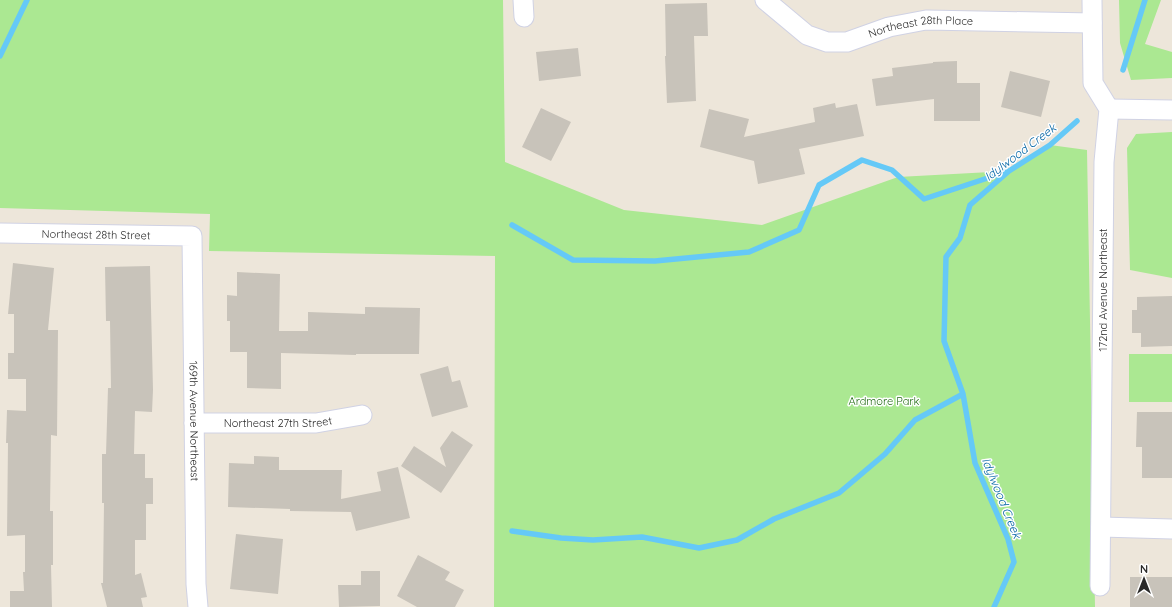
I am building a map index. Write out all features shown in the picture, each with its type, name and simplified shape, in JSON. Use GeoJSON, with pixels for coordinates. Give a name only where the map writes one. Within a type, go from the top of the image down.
{"type":"FeatureCollection","features":[{"type":"Feature","properties":{"kind":"street","name":"Northeast 28th Place"},"geometry":{"type":"LineString","coordinates":[[765,0],[807,35],[827,42],[847,42],[889,28],[926,20],[1092,23]]}},
{"type":"Feature","properties":{"kind":"street"},"geometry":{"type":"LineString","coordinates":[[1092,0],[1093,83],[1109,109],[1172,110]]}},
{"type":"Feature","properties":{"kind":"street","name":"172nd Avenue Northeast"},"geometry":{"type":"LineString","coordinates":[[1100,586],[1104,162],[1109,109]]}},
{"type":"Feature","properties":{"kind":"street","name":"Northeast 28th Street"},"geometry":{"type":"LineString","coordinates":[[0,234],[192,236]]}},
{"type":"Feature","properties":{"kind":"street","name":"169th Avenue Northeast"},"geometry":{"type":"LineString","coordinates":[[192,236],[196,584],[198,607]]}},
{"type":"Feature","properties":{"kind":"street","name":"Northeast 27th Street"},"geometry":{"type":"LineString","coordinates":[[194,423],[316,423],[362,415]]}},
{"type":"Feature","properties":{"kind":"street"},"geometry":{"type":"LineString","coordinates":[[1101,527],[1172,529]]}},
{"type":"Feature","properties":{"kind":"green space","name":"Ardmore Park"},"geometry":{"type":"Polygon","coordinates":[[[0,0],[503,0],[505,162],[624,210],[762,225],[898,177],[1009,171],[1050,145],[1087,150],[1095,607],[494,607],[495,256],[209,251],[210,214],[0,208],[0,0]]]}},
{"type":"Feature","properties":{"kind":"green space"},"geometry":{"type":"Polygon","coordinates":[[[1119,0],[1161,0],[1145,44],[1172,52],[1172,78],[1131,80],[1120,43],[1119,0]]]}},
{"type":"Feature","properties":{"kind":"green space"},"geometry":{"type":"Polygon","coordinates":[[[1172,132],[1172,278],[1130,270],[1127,148],[1136,134],[1172,132]]]}},
{"type":"Feature","properties":{"kind":"green space"},"geometry":{"type":"Polygon","coordinates":[[[1129,354],[1172,354],[1172,402],[1129,402],[1129,354]]]}},
{"type":"Feature","properties":{"kind":"building"},"geometry":{"type":"Polygon","coordinates":[[[707,3],[708,36],[694,36],[696,101],[667,103],[665,4],[707,3]]]}},
{"type":"Feature","properties":{"kind":"building"},"geometry":{"type":"Polygon","coordinates":[[[578,48],[581,76],[539,81],[536,52],[578,48]]]}},
{"type":"Feature","properties":{"kind":"building"},"geometry":{"type":"Polygon","coordinates":[[[957,61],[957,83],[980,83],[980,121],[934,121],[934,99],[876,106],[872,79],[893,76],[892,68],[933,62],[957,61]]]}},
{"type":"Feature","properties":{"kind":"building"},"geometry":{"type":"Polygon","coordinates":[[[1010,71],[1050,81],[1041,117],[1001,107],[1010,71]]]}},
{"type":"Feature","properties":{"kind":"building"},"geometry":{"type":"Polygon","coordinates":[[[835,103],[836,108],[857,104],[864,136],[799,149],[805,174],[758,184],[754,161],[700,147],[709,109],[749,119],[744,137],[815,122],[813,108],[835,103]]]}},
{"type":"Feature","properties":{"kind":"building"},"geometry":{"type":"Polygon","coordinates":[[[541,108],[571,122],[551,161],[522,147],[541,108]]]}},
{"type":"Feature","properties":{"kind":"building"},"geometry":{"type":"Polygon","coordinates":[[[13,263],[54,268],[48,330],[58,330],[57,436],[51,435],[50,511],[53,511],[53,565],[51,565],[52,607],[10,607],[10,591],[24,591],[23,572],[25,572],[25,535],[7,536],[7,410],[26,411],[26,379],[8,379],[8,353],[14,353],[14,314],[8,314],[13,263]]]}},
{"type":"Feature","properties":{"kind":"building"},"geometry":{"type":"Polygon","coordinates":[[[150,266],[153,390],[152,412],[135,411],[134,454],[145,454],[145,478],[153,478],[153,504],[146,504],[146,540],[135,540],[135,575],[141,573],[147,597],[141,598],[143,607],[107,607],[101,583],[103,583],[104,503],[102,503],[102,454],[106,454],[108,388],[111,388],[110,321],[106,321],[105,267],[150,266]]]}},
{"type":"Feature","properties":{"kind":"building"},"geometry":{"type":"Polygon","coordinates":[[[237,272],[280,274],[279,331],[308,331],[308,312],[365,314],[365,307],[420,308],[419,354],[356,355],[281,353],[281,389],[247,388],[247,352],[230,352],[230,321],[227,321],[227,295],[237,296],[237,272]]]}},
{"type":"Feature","properties":{"kind":"building"},"geometry":{"type":"Polygon","coordinates":[[[1172,296],[1172,346],[1141,347],[1141,333],[1132,333],[1132,310],[1137,310],[1137,297],[1172,296]]]}},
{"type":"Feature","properties":{"kind":"building"},"geometry":{"type":"Polygon","coordinates":[[[448,366],[452,382],[460,380],[468,407],[432,417],[420,374],[448,366]]]}},
{"type":"Feature","properties":{"kind":"building"},"geometry":{"type":"Polygon","coordinates":[[[1137,412],[1172,412],[1172,478],[1142,478],[1142,447],[1136,447],[1137,412]]]}},
{"type":"Feature","properties":{"kind":"building"},"geometry":{"type":"Polygon","coordinates":[[[452,431],[473,445],[441,493],[401,466],[414,446],[446,467],[440,448],[452,431]]]}},
{"type":"Feature","properties":{"kind":"building"},"geometry":{"type":"Polygon","coordinates":[[[254,456],[279,457],[279,470],[342,470],[341,499],[381,491],[377,472],[398,467],[410,518],[356,531],[351,512],[290,511],[290,509],[228,507],[229,463],[254,464],[254,456]]]}},
{"type":"Feature","properties":{"kind":"building"},"geometry":{"type":"Polygon","coordinates":[[[236,534],[283,539],[278,594],[230,589],[236,534]]]}},
{"type":"Feature","properties":{"kind":"building"},"geometry":{"type":"Polygon","coordinates":[[[418,555],[450,572],[445,580],[464,590],[455,607],[417,607],[397,596],[418,555]]]}},
{"type":"Feature","properties":{"kind":"building"},"geometry":{"type":"Polygon","coordinates":[[[361,571],[380,571],[380,606],[339,607],[338,585],[361,585],[361,571]]]}},
{"type":"Feature","properties":{"kind":"building"},"geometry":{"type":"Polygon","coordinates":[[[1130,577],[1172,577],[1172,607],[1130,607],[1130,577]]]}},
{"type":"Feature","properties":{"kind":"waterway"},"geometry":{"type":"LineString","coordinates":[[0,56],[27,0]]}},
{"type":"Feature","properties":{"kind":"waterway","name":"Idylwood Creek"},"geometry":{"type":"LineString","coordinates":[[1123,70],[1145,0]]}},
{"type":"Feature","properties":{"kind":"waterway","name":"Idylwood Creek"},"geometry":{"type":"LineString","coordinates":[[994,607],[1014,562],[1008,539],[975,463],[963,394],[944,341],[946,257],[960,238],[970,205],[1009,171],[1050,145],[1077,121]]}},
{"type":"Feature","properties":{"kind":"waterway"},"geometry":{"type":"LineString","coordinates":[[512,225],[573,260],[655,261],[749,252],[799,230],[819,185],[862,160],[892,170],[924,199],[1009,171]]}},
{"type":"Feature","properties":{"kind":"waterway"},"geometry":{"type":"LineString","coordinates":[[512,531],[561,538],[593,540],[642,537],[699,548],[737,540],[774,519],[839,493],[885,454],[915,420],[963,394]]}}]}
